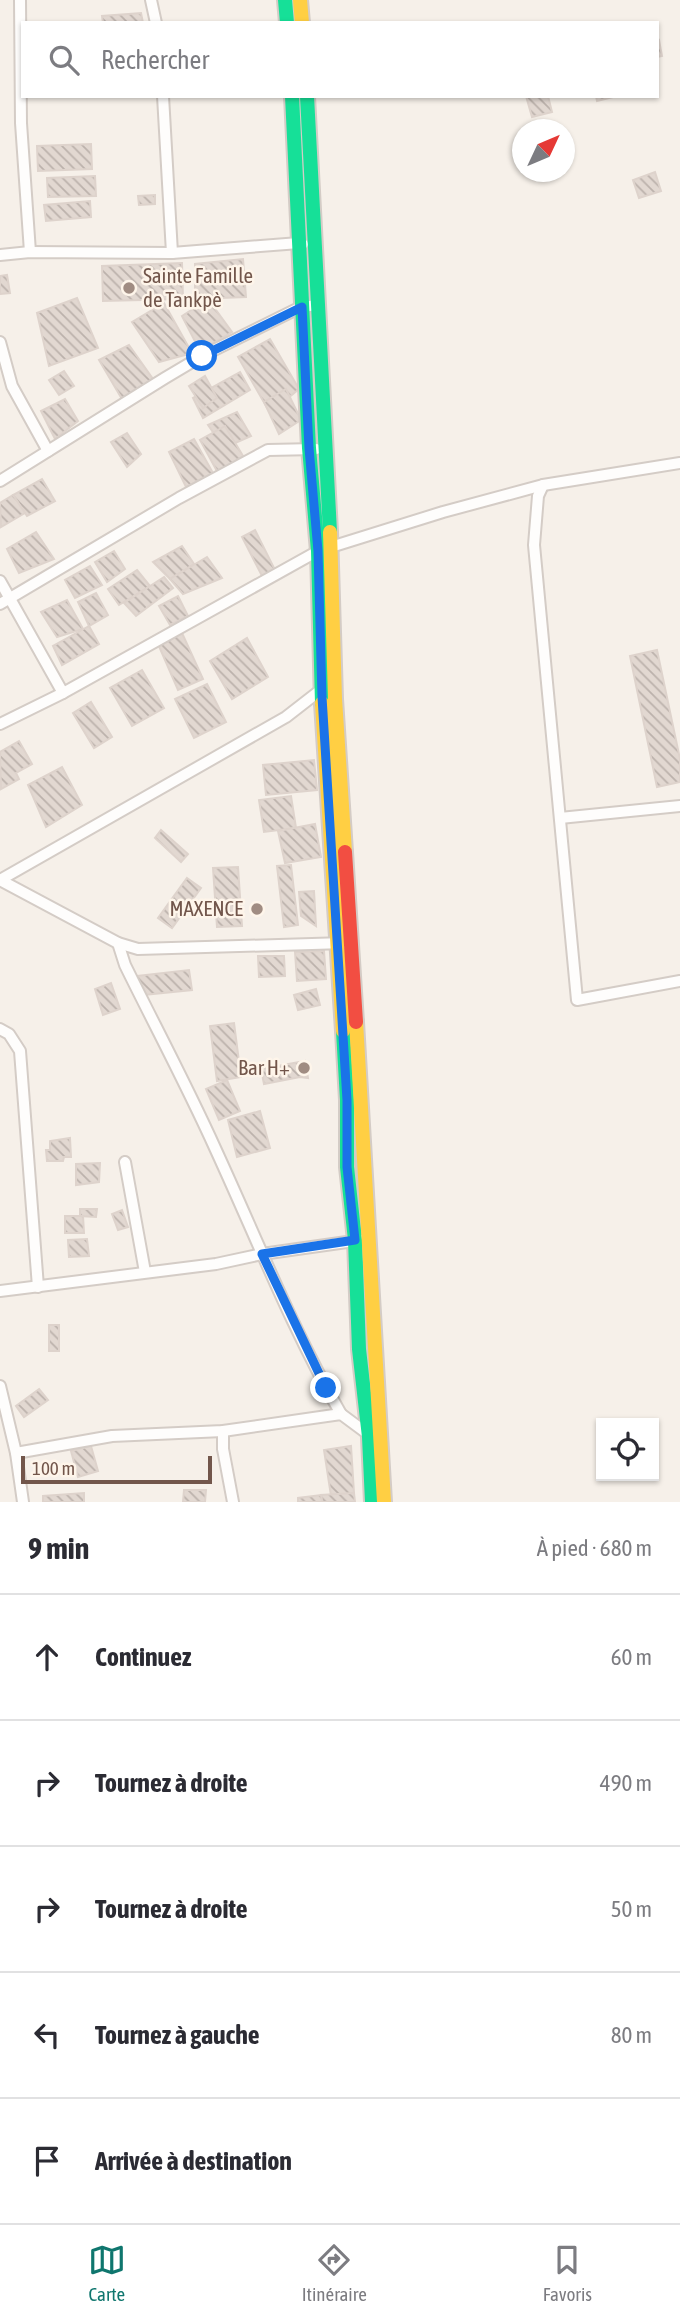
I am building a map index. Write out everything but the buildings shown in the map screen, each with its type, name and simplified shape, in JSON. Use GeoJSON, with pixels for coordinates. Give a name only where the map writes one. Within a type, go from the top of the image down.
{"type":"FeatureCollection","features":[{"type":"Feature","properties":{"kind":"main road"},"geometry":{"type":"LineString","coordinates":[[285,0],[287,21]]}},
{"type":"Feature","properties":{"kind":"main road"},"geometry":{"type":"LineString","coordinates":[[300,0],[302,21]]}},
{"type":"Feature","properties":{"kind":"main road"},"geometry":{"type":"LineString","coordinates":[[292,98],[309,448],[324,549]]}},
{"type":"Feature","properties":{"kind":"main road"},"geometry":{"type":"LineString","coordinates":[[307,98],[325,451],[328,777],[335,943],[347,1100],[347,1167],[355,1240],[359,1349],[384,1502]]}},
{"type":"Feature","properties":{"kind":"main road"},"geometry":{"type":"LineString","coordinates":[[328,689],[352,943],[370,1240],[375,1436],[372,1502]]}},
{"type":"Feature","properties":{"kind":"street"},"geometry":{"type":"LineString","coordinates":[[20,0],[21,123],[30,253]]}},
{"type":"Feature","properties":{"kind":"street"},"geometry":{"type":"LineString","coordinates":[[151,0],[156,21]]}},
{"type":"Feature","properties":{"kind":"street"},"geometry":{"type":"LineString","coordinates":[[163,98],[172,253]]}},
{"type":"Feature","properties":{"kind":"street"},"geometry":{"type":"LineString","coordinates":[[0,255],[172,253],[299,243],[315,249]]}},
{"type":"Feature","properties":{"kind":"street"},"geometry":{"type":"LineString","coordinates":[[0,481],[193,362],[302,307],[318,304]]}},
{"type":"Feature","properties":{"kind":"street"},"geometry":{"type":"LineString","coordinates":[[0,342],[12,386],[48,451]]}},
{"type":"Feature","properties":{"kind":"street"},"geometry":{"type":"LineString","coordinates":[[5,601],[178,498],[268,450],[309,448],[325,451]]}},
{"type":"Feature","properties":{"kind":"street"},"geometry":{"type":"LineString","coordinates":[[0,724],[63,693],[324,549],[543,485],[680,463]]}},
{"type":"Feature","properties":{"kind":"street"},"geometry":{"type":"LineString","coordinates":[[543,485],[538,496],[534,545],[577,1000],[680,981]]}},
{"type":"Feature","properties":{"kind":"street"},"geometry":{"type":"LineString","coordinates":[[0,581],[5,601],[63,693]]}},
{"type":"Feature","properties":{"kind":"street"},"geometry":{"type":"LineString","coordinates":[[0,880],[286,717],[328,689]]}},
{"type":"Feature","properties":{"kind":"street"},"geometry":{"type":"LineString","coordinates":[[560,818],[680,806]]}},
{"type":"Feature","properties":{"kind":"street"},"geometry":{"type":"LineString","coordinates":[[0,880],[118,943],[138,949],[352,943]]}},
{"type":"Feature","properties":{"kind":"street"},"geometry":{"type":"LineString","coordinates":[[118,943],[125,965],[214,1145],[326,1388],[341,1414],[375,1436]]}},
{"type":"Feature","properties":{"kind":"street"},"geometry":{"type":"LineString","coordinates":[[0,1029],[9,1034],[20,1051],[38,1287]]}},
{"type":"Feature","properties":{"kind":"street"},"geometry":{"type":"LineString","coordinates":[[125,1161],[145,1272]]}},
{"type":"Feature","properties":{"kind":"street"},"geometry":{"type":"LineString","coordinates":[[0,1291],[216,1264],[262,1254],[370,1240]]}},
{"type":"Feature","properties":{"kind":"street"},"geometry":{"type":"LineString","coordinates":[[0,1389],[16,1453],[23,1502]]}},
{"type":"Feature","properties":{"kind":"street"},"geometry":{"type":"LineString","coordinates":[[16,1453],[112,1436],[223,1431],[341,1414]]}},
{"type":"Feature","properties":{"kind":"street"},"geometry":{"type":"LineString","coordinates":[[223,1431],[223,1449],[233,1502]]}},
{"type":"Feature","properties":{"kind":"traffic: fast"},"geometry":{"type":"LineString","coordinates":[[285,0],[287,21]]}},
{"type":"Feature","properties":{"kind":"traffic: fast"},"geometry":{"type":"LineString","coordinates":[[292,98],[309,448],[318,551],[322,703]]}},
{"type":"Feature","properties":{"kind":"traffic: fast"},"geometry":{"type":"LineString","coordinates":[[307,98],[330,532]]}},
{"type":"Feature","properties":{"kind":"traffic: fast"},"geometry":{"type":"LineString","coordinates":[[343,1031],[347,1167],[355,1240],[359,1349],[369,1437],[372,1502]]}},
{"type":"Feature","properties":{"kind":"traffic: slow"},"geometry":{"type":"LineString","coordinates":[[300,0],[302,21]]}},
{"type":"Feature","properties":{"kind":"traffic: slow"},"geometry":{"type":"LineString","coordinates":[[330,532],[335,699],[345,852]]}},
{"type":"Feature","properties":{"kind":"traffic: slow"},"geometry":{"type":"LineString","coordinates":[[322,703],[343,1031]]}},
{"type":"Feature","properties":{"kind":"traffic: slow"},"geometry":{"type":"LineString","coordinates":[[356,1022],[384,1502]]}},
{"type":"Feature","properties":{"kind":"traffic: jam"},"geometry":{"type":"LineString","coordinates":[[345,852],[356,1022]]}},
{"type":"Feature","properties":{"kind":"place","name":"Sainte Famille de Tankpè"},"geometry":{"type":"Point","coordinates":[129,288]}},
{"type":"Feature","properties":{"kind":"place","name":"MAXENCE"},"geometry":{"type":"Point","coordinates":[257,909]}},
{"type":"Feature","properties":{"kind":"place","name":"Bar H+"},"geometry":{"type":"Point","coordinates":[304,1068]}},
{"type":"Feature","properties":{"kind":"route"},"geometry":{"type":"LineString","coordinates":[[202,356],[302,307],[309,448],[318,551],[322,697],[335,943],[347,1100],[347,1167],[355,1240],[262,1254],[326,1388]]}}]}
